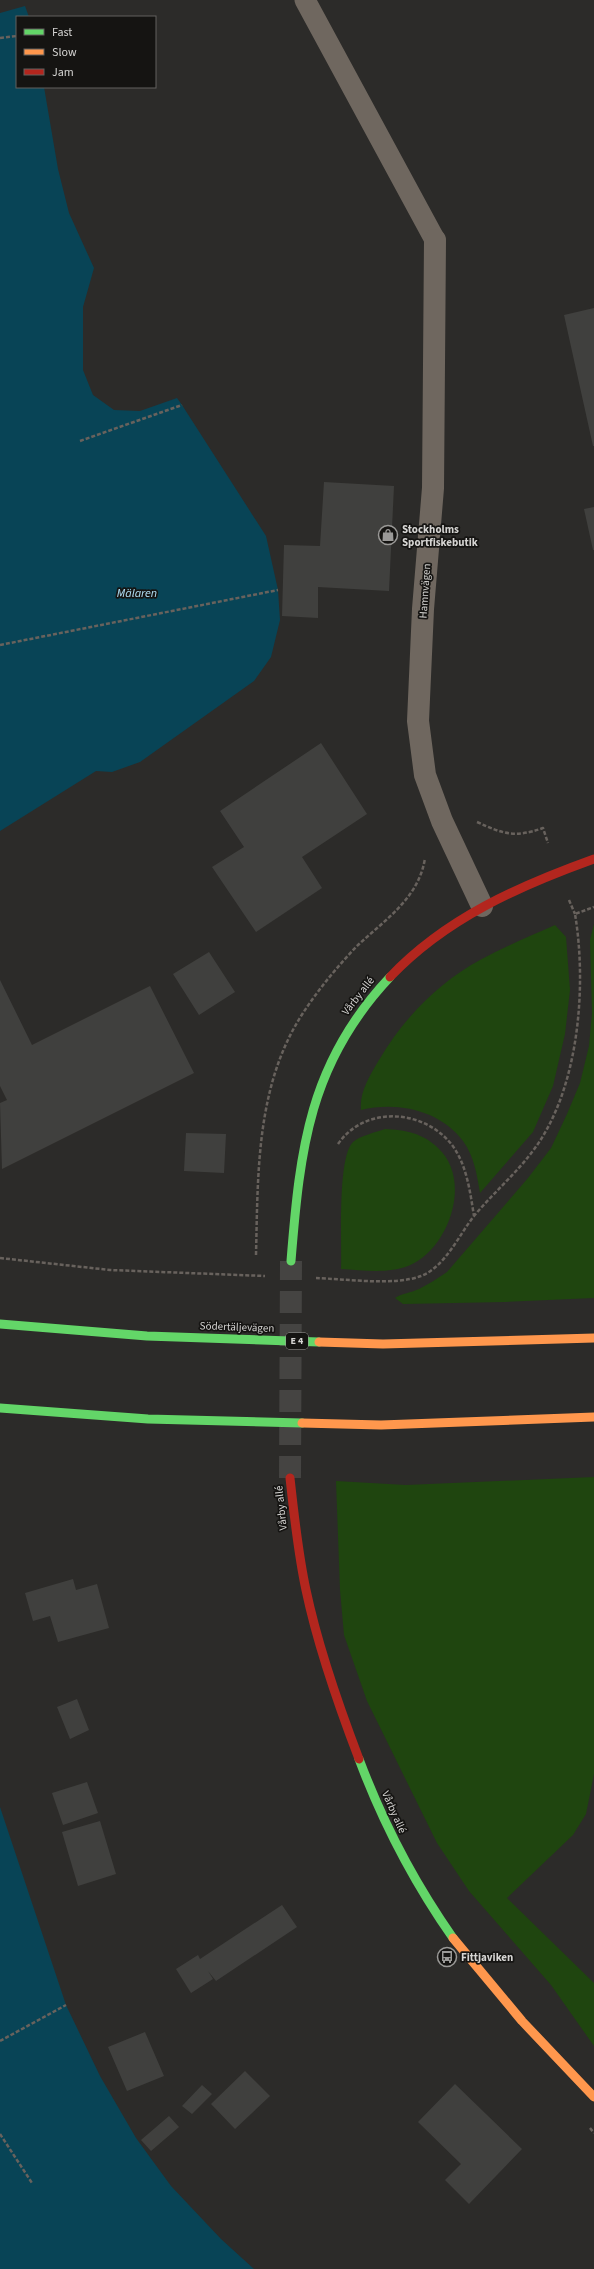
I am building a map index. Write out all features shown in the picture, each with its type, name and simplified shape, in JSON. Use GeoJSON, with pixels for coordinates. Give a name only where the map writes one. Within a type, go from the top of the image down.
{"type":"FeatureCollection","features":[{"type":"Feature","properties":{"kind":"main road","name":"Vårby allé"},"geometry":{"type":"LineString","coordinates":[[291,1261],[296,1196],[312,1112],[320,1085],[345,1032],[381,985],[402,965],[450,926],[482,906],[518,887],[594,858]]}},
{"type":"Feature","properties":{"kind":"main road","name":"Södertäljevägen"},"geometry":{"type":"LineString","coordinates":[[0,1324],[147,1336],[383,1344],[594,1338]]}},
{"type":"Feature","properties":{"kind":"main road"},"geometry":{"type":"LineString","coordinates":[[0,1408],[148,1419],[381,1426],[594,1417]]}},
{"type":"Feature","properties":{"kind":"main road","name":"Vårby allé"},"geometry":{"type":"LineString","coordinates":[[290,1478],[296,1540],[311,1612],[352,1740],[392,1835],[416,1882],[450,1933],[484,1979],[535,2036],[594,2097]]}},
{"type":"Feature","properties":{"kind":"street","name":"Hamnvägen"},"geometry":{"type":"LineString","coordinates":[[435,240],[434,488],[423,609],[418,721],[425,775],[442,821],[482,906]]}},
{"type":"Feature","properties":{"kind":"lane"},"geometry":{"type":"LineString","coordinates":[[305,0],[435,240]]}},
{"type":"Feature","properties":{"kind":"path"},"geometry":{"type":"LineString","coordinates":[[0,38],[16,36]]}},
{"type":"Feature","properties":{"kind":"path"},"geometry":{"type":"LineString","coordinates":[[80,441],[182,405]]}},
{"type":"Feature","properties":{"kind":"path"},"geometry":{"type":"LineString","coordinates":[[0,645],[278,590]]}},
{"type":"Feature","properties":{"kind":"path"},"geometry":{"type":"LineString","coordinates":[[313,1278],[407,1281],[423,1276],[438,1264],[474,1216],[536,1147],[548,1128],[556,1109],[574,1050],[578,1022],[580,961],[575,914],[594,907]]}},
{"type":"Feature","properties":{"kind":"path"},"geometry":{"type":"LineString","coordinates":[[337,1146],[344,1136],[358,1123],[374,1118],[402,1117],[426,1125],[440,1133],[452,1146],[460,1160],[468,1185],[474,1216]]}},
{"type":"Feature","properties":{"kind":"path"},"geometry":{"type":"LineString","coordinates":[[0,1258],[110,1270],[266,1276]]}},
{"type":"Feature","properties":{"kind":"path"},"geometry":{"type":"LineString","coordinates":[[0,2041],[66,2005]]}},
{"type":"Feature","properties":{"kind":"path"},"geometry":{"type":"LineString","coordinates":[[0,2134],[32,2183]]}},
{"type":"Feature","properties":{"kind":"green space"},"geometry":{"type":"Polygon","coordinates":[[[594,924],[594,1298],[505,1302],[403,1304],[395,1298],[419,1289],[447,1272],[528,1178],[551,1148],[580,1083],[589,1046],[592,1013],[590,940],[594,924]]]}},
{"type":"Feature","properties":{"kind":"green space"},"geometry":{"type":"Polygon","coordinates":[[[555,925],[566,937],[570,990],[565,1034],[553,1086],[533,1132],[480,1193],[470,1153],[463,1141],[453,1130],[430,1115],[417,1110],[375,1107],[361,1110],[363,1091],[388,1045],[410,1017],[436,991],[450,979],[480,960],[555,925]]]}},
{"type":"Feature","properties":{"kind":"green space"},"geometry":{"type":"Polygon","coordinates":[[[385,1129],[413,1133],[426,1139],[438,1148],[448,1162],[454,1178],[455,1195],[452,1213],[445,1230],[435,1245],[422,1258],[408,1266],[384,1271],[341,1269],[342,1182],[348,1151],[353,1142],[356,1140],[368,1134],[385,1129]]]}},
{"type":"Feature","properties":{"kind":"green space"},"geometry":{"type":"Polygon","coordinates":[[[594,1477],[594,1774],[586,1814],[573,1835],[507,1898],[594,1983],[594,2046],[551,1985],[469,1891],[437,1843],[367,1701],[344,1635],[340,1590],[336,1481],[406,1485],[594,1477]]]}},
{"type":"Feature","properties":{"kind":"water","name":"Mälaren"},"geometry":{"type":"Polygon","coordinates":[[[25,6],[29,16],[16,16],[16,88],[44,88],[58,169],[69,213],[94,268],[83,307],[83,370],[93,395],[114,410],[140,411],[177,398],[266,536],[278,590],[280,620],[271,657],[254,681],[140,762],[112,772],[96,771],[0,831],[0,13],[25,6]]]}},
{"type":"Feature","properties":{"kind":"water"},"geometry":{"type":"Polygon","coordinates":[[[0,1807],[66,2005],[100,2076],[136,2138],[171,2186],[221,2239],[254,2269],[0,2269],[0,1807]]]}},
{"type":"Feature","properties":{"kind":"building"},"geometry":{"type":"Polygon","coordinates":[[[594,308],[594,446],[593,446],[564,315],[594,308]]]}},
{"type":"Feature","properties":{"kind":"building"},"geometry":{"type":"Polygon","coordinates":[[[324,482],[394,486],[389,591],[318,587],[318,618],[282,616],[284,545],[320,546],[324,482]]]}},
{"type":"Feature","properties":{"kind":"building"},"geometry":{"type":"Polygon","coordinates":[[[594,507],[594,550],[593,550],[584,509],[594,507]]]}},
{"type":"Feature","properties":{"kind":"building"},"geometry":{"type":"Polygon","coordinates":[[[321,743],[367,814],[302,857],[322,888],[256,932],[212,867],[244,847],[220,811],[321,743]]]}},
{"type":"Feature","properties":{"kind":"building"},"geometry":{"type":"Polygon","coordinates":[[[209,952],[235,992],[199,1015],[173,974],[209,952]]]}},
{"type":"Feature","properties":{"kind":"building"},"geometry":{"type":"Polygon","coordinates":[[[0,980],[32,1045],[150,986],[194,1073],[2,1169],[0,1103],[7,1100],[0,1086],[0,980]]]}},
{"type":"Feature","properties":{"kind":"building"},"geometry":{"type":"Polygon","coordinates":[[[186,1133],[226,1134],[224,1173],[184,1171],[186,1133]]]}},
{"type":"Feature","properties":{"kind":"building"},"geometry":{"type":"Polygon","coordinates":[[[73,1579],[76,1590],[97,1584],[109,1628],[58,1642],[50,1616],[33,1621],[25,1593],[73,1579]]]}},
{"type":"Feature","properties":{"kind":"building"},"geometry":{"type":"Polygon","coordinates":[[[77,1699],[89,1730],[70,1739],[57,1707],[77,1699]]]}},
{"type":"Feature","properties":{"kind":"building"},"geometry":{"type":"Polygon","coordinates":[[[87,1782],[98,1813],[63,1825],[52,1793],[87,1782]]]}},
{"type":"Feature","properties":{"kind":"building"},"geometry":{"type":"Polygon","coordinates":[[[100,1821],[116,1874],[78,1886],[62,1832],[100,1821]]]}},
{"type":"Feature","properties":{"kind":"building"},"geometry":{"type":"Polygon","coordinates":[[[282,1905],[297,1927],[216,1981],[208,1971],[213,1979],[191,1993],[176,1969],[198,1955],[200,1959],[282,1905]]]}},
{"type":"Feature","properties":{"kind":"building"},"geometry":{"type":"Polygon","coordinates":[[[145,2032],[164,2076],[127,2091],[108,2047],[145,2032]]]}},
{"type":"Feature","properties":{"kind":"building"},"geometry":{"type":"Polygon","coordinates":[[[245,2071],[270,2096],[235,2129],[211,2104],[245,2071]]]}},
{"type":"Feature","properties":{"kind":"building"},"geometry":{"type":"Polygon","coordinates":[[[455,2084],[522,2149],[469,2204],[445,2180],[461,2164],[418,2122],[455,2084]]]}},
{"type":"Feature","properties":{"kind":"building"},"geometry":{"type":"Polygon","coordinates":[[[202,2085],[212,2094],[192,2114],[182,2106],[202,2085]]]}},
{"type":"Feature","properties":{"kind":"building"},"geometry":{"type":"Polygon","coordinates":[[[169,2116],[179,2127],[151,2151],[141,2140],[169,2116]]]}},
{"type":"Feature","properties":{"kind":"tunnel"},"geometry":{"type":"LineString","coordinates":[[290,1478],[291,1261]]}},
{"type":"Feature","properties":{"kind":"traffic: fast"},"geometry":{"type":"LineString","coordinates":[[291,1261],[299,1181],[305,1145],[314,1109],[325,1075],[342,1042],[363,1009],[390,977]]}},
{"type":"Feature","properties":{"kind":"traffic: fast"},"geometry":{"type":"LineString","coordinates":[[0,1324],[147,1336],[319,1342]]}},
{"type":"Feature","properties":{"kind":"traffic: fast"},"geometry":{"type":"LineString","coordinates":[[0,1408],[148,1419],[302,1423]]}},
{"type":"Feature","properties":{"kind":"traffic: fast"},"geometry":{"type":"LineString","coordinates":[[359,1759],[378,1806],[400,1851],[438,1917],[453,1938]]}},
{"type":"Feature","properties":{"kind":"traffic: slow"},"geometry":{"type":"LineString","coordinates":[[319,1342],[383,1344],[594,1338]]}},
{"type":"Feature","properties":{"kind":"traffic: slow"},"geometry":{"type":"LineString","coordinates":[[302,1423],[381,1425],[594,1417]]}},
{"type":"Feature","properties":{"kind":"traffic: slow"},"geometry":{"type":"LineString","coordinates":[[453,1938],[522,2021],[594,2097]]}},
{"type":"Feature","properties":{"kind":"traffic: jam"},"geometry":{"type":"LineString","coordinates":[[390,977],[435,937],[459,921],[511,893],[566,869],[594,859]]}},
{"type":"Feature","properties":{"kind":"traffic: jam"},"geometry":{"type":"LineString","coordinates":[[290,1478],[298,1548],[316,1633],[329,1675],[359,1759]]}},
{"type":"Feature","properties":{"kind":"place","name":"Stockholms Sportfiskebutik"},"geometry":{"type":"Point","coordinates":[388,535]}},
{"type":"Feature","properties":{"kind":"place","name":"Fittjaviken"},"geometry":{"type":"Point","coordinates":[447,1957]}}]}
